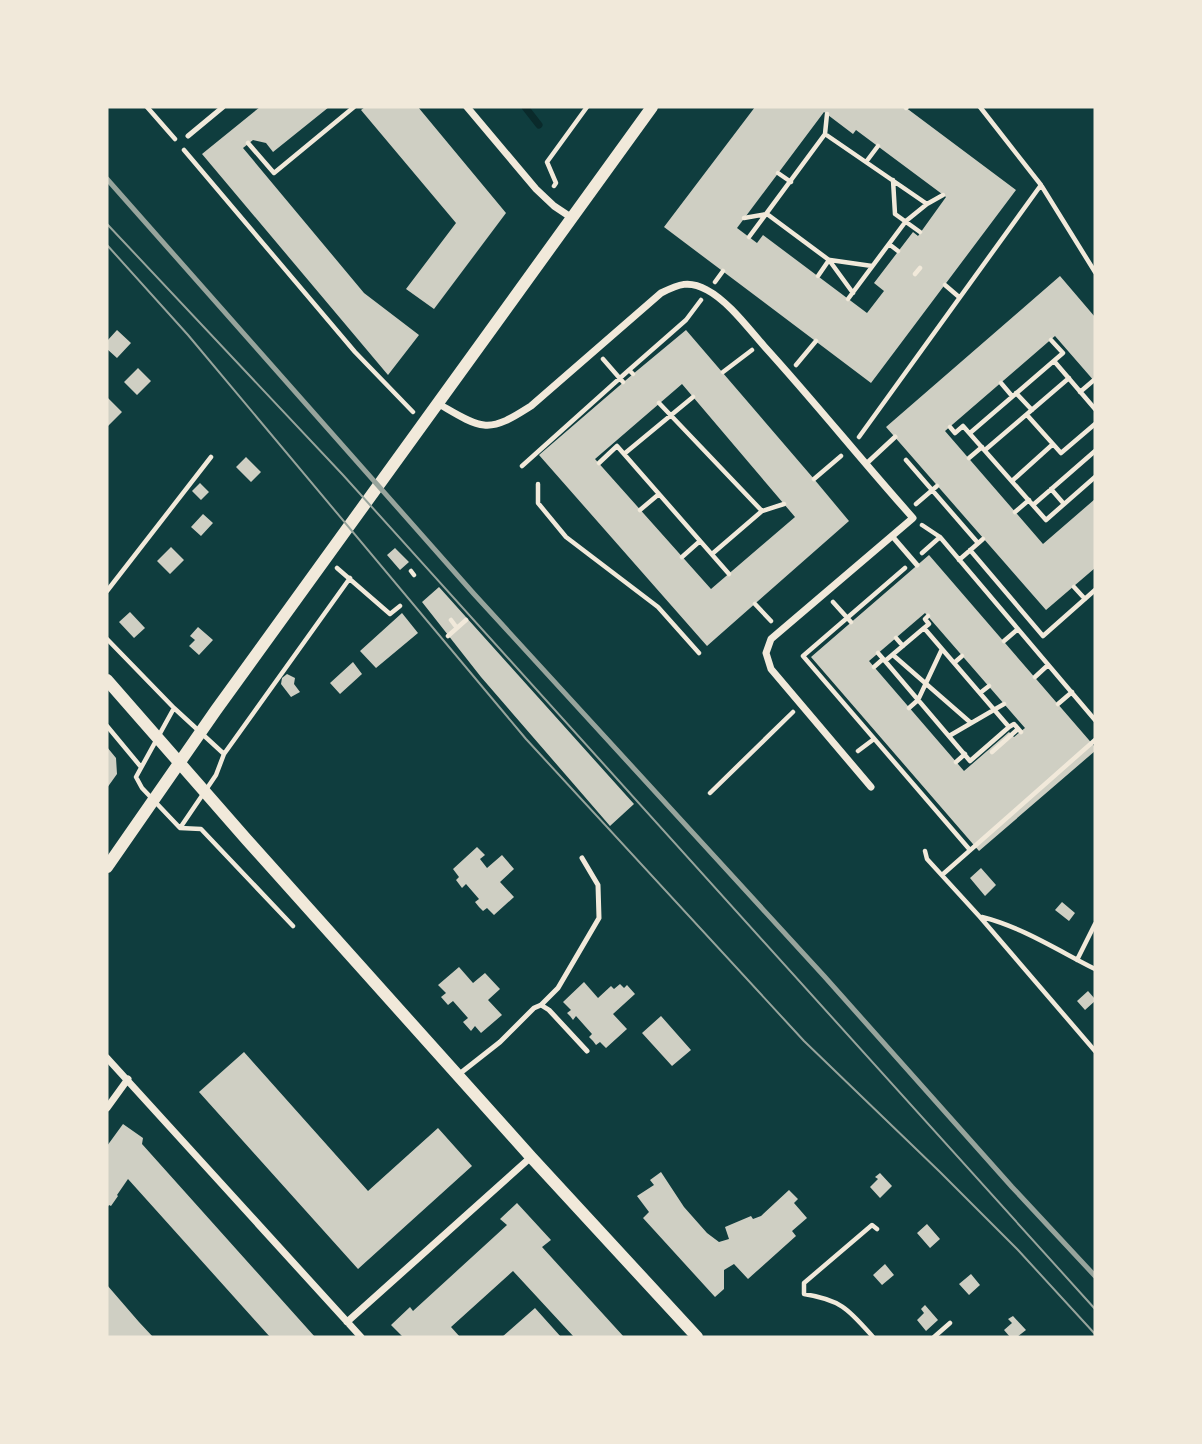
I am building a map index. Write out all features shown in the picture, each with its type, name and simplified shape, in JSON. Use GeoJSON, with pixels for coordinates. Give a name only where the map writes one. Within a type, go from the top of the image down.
{"type":"FeatureCollection","features":[{"type":"Feature","properties":{"kind":"street"},"geometry":{"type":"LineString","coordinates":[[467,107],[544,198],[572,218]]}},
{"type":"Feature","properties":{"kind":"street"},"geometry":{"type":"LineString","coordinates":[[107,867],[216,710],[652,107]]}},
{"type":"Feature","properties":{"kind":"street"},"geometry":{"type":"LineString","coordinates":[[438,403],[485,426],[509,420],[531,406],[662,293],[686,283],[709,290],[737,315],[789,373],[913,518],[771,639],[766,653],[771,669],[871,787]]}},
{"type":"Feature","properties":{"kind":"street"},"geometry":{"type":"LineString","coordinates":[[107,680],[531,1157],[697,1337]]}},
{"type":"Feature","properties":{"kind":"street"},"geometry":{"type":"LineString","coordinates":[[107,1058],[361,1337]]}},
{"type":"Feature","properties":{"kind":"street"},"geometry":{"type":"LineString","coordinates":[[107,1108],[128,1079]]}},
{"type":"Feature","properties":{"kind":"street"},"geometry":{"type":"LineString","coordinates":[[347,1322],[531,1157]]}},
{"type":"Feature","properties":{"kind":"lane"},"geometry":{"type":"LineString","coordinates":[[188,136],[223,107]]}},
{"type":"Feature","properties":{"kind":"lane"},"geometry":{"type":"LineString","coordinates":[[867,463],[895,437]]}},
{"type":"Feature","properties":{"kind":"lane"},"geometry":{"type":"LineString","coordinates":[[892,536],[915,563]]}},
{"type":"Feature","properties":{"kind":"lane"},"geometry":{"type":"LineString","coordinates":[[458,1075],[500,1042],[558,988],[599,918],[598,885],[582,858]]}},
{"type":"Feature","properties":{"kind":"lane"},"geometry":{"type":"LineString","coordinates":[[541,1004],[587,1051]]}},
{"type":"Feature","properties":{"kind":"path"},"geometry":{"type":"LineString","coordinates":[[148,107],[355,352],[424,423]]}},
{"type":"Feature","properties":{"kind":"path"},"geometry":{"type":"LineString","coordinates":[[248,144],[274,173],[354,107]]}},
{"type":"Feature","properties":{"kind":"path"},"geometry":{"type":"LineString","coordinates":[[544,198],[556,183],[547,162],[587,107]]}},
{"type":"Feature","properties":{"kind":"path"},"geometry":{"type":"LineString","coordinates":[[980,107],[1041,185],[1095,272]]}},
{"type":"Feature","properties":{"kind":"path"},"geometry":{"type":"LineString","coordinates":[[749,237],[825,134],[827,114]]}},
{"type":"Feature","properties":{"kind":"path"},"geometry":{"type":"LineString","coordinates":[[825,134],[927,204]]}},
{"type":"Feature","properties":{"kind":"path"},"geometry":{"type":"LineString","coordinates":[[866,162],[878,146]]}},
{"type":"Feature","properties":{"kind":"path"},"geometry":{"type":"LineString","coordinates":[[778,173],[791,182]]}},
{"type":"Feature","properties":{"kind":"path"},"geometry":{"type":"LineString","coordinates":[[893,180],[895,214],[920,232]]}},
{"type":"Feature","properties":{"kind":"path"},"geometry":{"type":"LineString","coordinates":[[814,479],[853,447],[1041,185]]}},
{"type":"Feature","properties":{"kind":"path"},"geometry":{"type":"LineString","coordinates":[[848,299],[906,221],[943,195]]}},
{"type":"Feature","properties":{"kind":"path"},"geometry":{"type":"LineString","coordinates":[[744,218],[767,215],[829,260],[853,293]]}},
{"type":"Feature","properties":{"kind":"path"},"geometry":{"type":"LineString","coordinates":[[889,244],[898,251]]}},
{"type":"Feature","properties":{"kind":"path"},"geometry":{"type":"LineString","coordinates":[[829,260],[872,266]]}},
{"type":"Feature","properties":{"kind":"path"},"geometry":{"type":"LineString","coordinates":[[818,276],[829,260]]}},
{"type":"Feature","properties":{"kind":"path"},"geometry":{"type":"LineString","coordinates":[[915,274],[920,268]]}},
{"type":"Feature","properties":{"kind":"path"},"geometry":{"type":"LineString","coordinates":[[945,285],[959,297]]}},
{"type":"Feature","properties":{"kind":"path"},"geometry":{"type":"LineString","coordinates":[[522,466],[631,372],[686,320],[709,290]]}},
{"type":"Feature","properties":{"kind":"path"},"geometry":{"type":"LineString","coordinates":[[970,433],[1063,353],[1051,340]]}},
{"type":"Feature","properties":{"kind":"path"},"geometry":{"type":"LineString","coordinates":[[789,373],[816,341]]}},
{"type":"Feature","properties":{"kind":"path"},"geometry":{"type":"LineString","coordinates":[[723,372],[761,343]]}},
{"type":"Feature","properties":{"kind":"path"},"geometry":{"type":"LineString","coordinates":[[595,350],[622,380]]}},
{"type":"Feature","properties":{"kind":"path"},"geometry":{"type":"LineString","coordinates":[[1054,361],[1095,409]]}},
{"type":"Feature","properties":{"kind":"path"},"geometry":{"type":"LineString","coordinates":[[969,458],[984,449],[1069,378]]}},
{"type":"Feature","properties":{"kind":"path"},"geometry":{"type":"LineString","coordinates":[[1080,392],[1094,380]]}},
{"type":"Feature","properties":{"kind":"path"},"geometry":{"type":"LineString","coordinates":[[1001,383],[1032,410]]}},
{"type":"Feature","properties":{"kind":"path"},"geometry":{"type":"LineString","coordinates":[[624,454],[693,397]]}},
{"type":"Feature","properties":{"kind":"path"},"geometry":{"type":"LineString","coordinates":[[659,403],[762,511]]}},
{"type":"Feature","properties":{"kind":"path"},"geometry":{"type":"LineString","coordinates":[[1027,414],[1061,453],[1095,424]]}},
{"type":"Feature","properties":{"kind":"path"},"geometry":{"type":"LineString","coordinates":[[950,427],[955,433],[964,426],[1046,520],[1095,477]]}},
{"type":"Feature","properties":{"kind":"path"},"geometry":{"type":"LineString","coordinates":[[1012,481],[1053,444]]}},
{"type":"Feature","properties":{"kind":"path"},"geometry":{"type":"LineString","coordinates":[[599,463],[617,446],[729,574]]}},
{"type":"Feature","properties":{"kind":"path"},"geometry":{"type":"LineString","coordinates":[[1033,505],[1095,451]]}},
{"type":"Feature","properties":{"kind":"path"},"geometry":{"type":"LineString","coordinates":[[107,591],[211,457]]}},
{"type":"Feature","properties":{"kind":"path"},"geometry":{"type":"LineString","coordinates":[[906,460],[978,543]]}},
{"type":"Feature","properties":{"kind":"path"},"geometry":{"type":"LineString","coordinates":[[538,484],[538,503],[566,537],[658,607],[699,653]]}},
{"type":"Feature","properties":{"kind":"path"},"geometry":{"type":"LineString","coordinates":[[907,512],[937,486]]}},
{"type":"Feature","properties":{"kind":"path"},"geometry":{"type":"LineString","coordinates":[[1051,489],[1064,504]]}},
{"type":"Feature","properties":{"kind":"path"},"geometry":{"type":"LineString","coordinates":[[640,510],[659,494]]}},
{"type":"Feature","properties":{"kind":"path"},"geometry":{"type":"LineString","coordinates":[[944,504],[949,500]]}},
{"type":"Feature","properties":{"kind":"path"},"geometry":{"type":"LineString","coordinates":[[1015,512],[1028,500]]}},
{"type":"Feature","properties":{"kind":"path"},"geometry":{"type":"LineString","coordinates":[[712,554],[762,511],[784,504]]}},
{"type":"Feature","properties":{"kind":"path"},"geometry":{"type":"LineString","coordinates":[[954,515],[959,510]]}},
{"type":"Feature","properties":{"kind":"path"},"geometry":{"type":"LineString","coordinates":[[963,526],[969,522]]}},
{"type":"Feature","properties":{"kind":"path"},"geometry":{"type":"LineString","coordinates":[[970,850],[803,656],[915,563],[940,537],[1095,720]]}},
{"type":"Feature","properties":{"kind":"path"},"geometry":{"type":"LineString","coordinates":[[959,560],[983,539]]}},
{"type":"Feature","properties":{"kind":"path"},"geometry":{"type":"LineString","coordinates":[[682,557],[700,541]]}},
{"type":"Feature","properties":{"kind":"path"},"geometry":{"type":"LineString","coordinates":[[970,550],[1043,635],[1095,590]]}},
{"type":"Feature","properties":{"kind":"path"},"geometry":{"type":"LineString","coordinates":[[326,558],[390,614],[400,606]]}},
{"type":"Feature","properties":{"kind":"path"},"geometry":{"type":"LineString","coordinates":[[216,775],[224,754],[350,579]]}},
{"type":"Feature","properties":{"kind":"path"},"geometry":{"type":"LineString","coordinates":[[1074,586],[1084,599]]}},
{"type":"Feature","properties":{"kind":"path"},"geometry":{"type":"LineString","coordinates":[[826,593],[849,620]]}},
{"type":"Feature","properties":{"kind":"path"},"geometry":{"type":"LineString","coordinates":[[755,604],[780,632]]}},
{"type":"Feature","properties":{"kind":"path"},"geometry":{"type":"LineString","coordinates":[[874,667],[925,628],[929,624],[925,619],[928,616]]}},
{"type":"Feature","properties":{"kind":"path"},"geometry":{"type":"LineString","coordinates":[[451,620],[457,628]]}},
{"type":"Feature","properties":{"kind":"path"},"geometry":{"type":"LineString","coordinates":[[448,636],[466,620]]}},
{"type":"Feature","properties":{"kind":"path"},"geometry":{"type":"LineString","coordinates":[[925,628],[1009,727]]}},
{"type":"Feature","properties":{"kind":"path"},"geometry":{"type":"LineString","coordinates":[[1004,641],[1018,629]]}},
{"type":"Feature","properties":{"kind":"path"},"geometry":{"type":"LineString","coordinates":[[896,638],[903,646]]}},
{"type":"Feature","properties":{"kind":"path"},"geometry":{"type":"LineString","coordinates":[[107,639],[185,718]]}},
{"type":"Feature","properties":{"kind":"path"},"geometry":{"type":"LineString","coordinates":[[909,708],[918,700],[942,649]]}},
{"type":"Feature","properties":{"kind":"path"},"geometry":{"type":"LineString","coordinates":[[878,653],[970,761],[1013,723],[1019,730],[992,752]]}},
{"type":"Feature","properties":{"kind":"path"},"geometry":{"type":"LineString","coordinates":[[893,655],[971,723]]}},
{"type":"Feature","properties":{"kind":"path"},"geometry":{"type":"LineString","coordinates":[[954,663],[962,656]]}},
{"type":"Feature","properties":{"kind":"path"},"geometry":{"type":"LineString","coordinates":[[1035,677],[1048,665]]}},
{"type":"Feature","properties":{"kind":"path"},"geometry":{"type":"LineString","coordinates":[[980,694],[989,686]]}},
{"type":"Feature","properties":{"kind":"path"},"geometry":{"type":"LineString","coordinates":[[1058,704],[1072,692]]}},
{"type":"Feature","properties":{"kind":"path"},"geometry":{"type":"LineString","coordinates":[[710,793],[801,704]]}},
{"type":"Feature","properties":{"kind":"path"},"geometry":{"type":"LineString","coordinates":[[949,736],[1003,704]]}},
{"type":"Feature","properties":{"kind":"path"},"geometry":{"type":"LineString","coordinates":[[168,719],[174,708]]}},
{"type":"Feature","properties":{"kind":"path"},"geometry":{"type":"LineString","coordinates":[[107,726],[143,765],[136,777],[142,789]]}},
{"type":"Feature","properties":{"kind":"path"},"geometry":{"type":"LineString","coordinates":[[942,875],[1095,740]]}},
{"type":"Feature","properties":{"kind":"path"},"geometry":{"type":"LineString","coordinates":[[215,746],[224,754]]}},
{"type":"Feature","properties":{"kind":"path"},"geometry":{"type":"LineString","coordinates":[[956,762],[965,754]]}},
{"type":"Feature","properties":{"kind":"path"},"geometry":{"type":"LineString","coordinates":[[180,828],[187,818]]}},
{"type":"Feature","properties":{"kind":"path"},"geometry":{"type":"LineString","coordinates":[[173,821],[180,828],[201,829],[293,926]]}},
{"type":"Feature","properties":{"kind":"path"},"geometry":{"type":"LineString","coordinates":[[925,851],[927,859],[1095,1051]]}},
{"type":"Feature","properties":{"kind":"path"},"geometry":{"type":"LineString","coordinates":[[979,916],[1016,929],[1095,969]]}},
{"type":"Feature","properties":{"kind":"path"},"geometry":{"type":"LineString","coordinates":[[1077,960],[1095,924]]}},
{"type":"Feature","properties":{"kind":"path"},"geometry":{"type":"LineString","coordinates":[[873,1337],[848,1309],[823,1297],[804,1294],[804,1283],[872,1224],[877,1229]]}},
{"type":"Feature","properties":{"kind":"path"},"geometry":{"type":"LineString","coordinates":[[933,1337],[950,1323]]}},
{"type":"Feature","properties":{"kind":"building"},"geometry":{"type":"Polygon","coordinates":[[[260,107],[329,107],[273,152],[266,143],[253,140],[243,148],[364,293],[419,335],[388,375],[202,154],[260,107]]]}},
{"type":"Feature","properties":{"kind":"building"},"geometry":{"type":"Polygon","coordinates":[[[365,107],[418,107],[506,213],[434,309],[406,289],[456,223],[361,110],[365,107]]]}},
{"type":"Feature","properties":{"kind":"building"},"geometry":{"type":"Polygon","coordinates":[[[755,107],[905,107],[1016,190],[871,383],[664,227],[755,107]],[[824,112],[737,228],[757,243],[763,235],[867,313],[884,291],[874,283],[913,232],[918,236],[946,197],[856,130],[853,134],[824,112]]]}},
{"type":"Feature","properties":{"kind":"building"},"geometry":{"type":"Polygon","coordinates":[[[1060,276],[1095,317],[1095,382],[1055,336],[945,431],[1043,544],[1095,499],[1095,568],[1046,610],[886,427],[1060,276]]]}},
{"type":"Feature","properties":{"kind":"building"},"geometry":{"type":"Polygon","coordinates":[[[117,330],[131,343],[117,358],[107,349],[107,341],[117,330]]]}},
{"type":"Feature","properties":{"kind":"building"},"geometry":{"type":"Polygon","coordinates":[[[686,330],[849,521],[707,646],[539,455],[686,330]],[[682,384],[595,459],[711,589],[795,517],[682,384]]]}},
{"type":"Feature","properties":{"kind":"building"},"geometry":{"type":"Polygon","coordinates":[[[138,368],[151,381],[137,395],[124,382],[138,368]]]}},
{"type":"Feature","properties":{"kind":"building"},"geometry":{"type":"Polygon","coordinates":[[[107,397],[122,412],[107,427],[107,397]]]}},
{"type":"Feature","properties":{"kind":"building"},"geometry":{"type":"Polygon","coordinates":[[[246,457],[261,472],[251,482],[236,467],[246,457]]]}},
{"type":"Feature","properties":{"kind":"building"},"geometry":{"type":"Polygon","coordinates":[[[200,483],[209,492],[201,500],[192,491],[200,483]]]}},
{"type":"Feature","properties":{"kind":"building"},"geometry":{"type":"Polygon","coordinates":[[[203,514],[213,523],[201,536],[191,527],[203,514]]]}},
{"type":"Feature","properties":{"kind":"building"},"geometry":{"type":"Polygon","coordinates":[[[171,547],[184,560],[170,574],[157,561],[171,547]]]}},
{"type":"Feature","properties":{"kind":"building"},"geometry":{"type":"Polygon","coordinates":[[[395,548],[409,562],[400,570],[387,555],[395,548]]]}},
{"type":"Feature","properties":{"kind":"building"},"geometry":{"type":"Polygon","coordinates":[[[929,555],[1095,747],[1095,751],[979,851],[811,657],[929,555]],[[925,613],[869,661],[964,771],[1009,732],[1014,737],[1025,728],[925,613]]]}},
{"type":"Feature","properties":{"kind":"building"},"geometry":{"type":"Polygon","coordinates":[[[439,587],[634,804],[610,826],[481,677],[422,602],[439,587]]]}},
{"type":"Feature","properties":{"kind":"building"},"geometry":{"type":"Polygon","coordinates":[[[130,612],[145,628],[134,638],[119,622],[130,612]]]}},
{"type":"Feature","properties":{"kind":"building"},"geometry":{"type":"Polygon","coordinates":[[[402,613],[418,633],[376,668],[360,651],[402,613]]]}},
{"type":"Feature","properties":{"kind":"building"},"geometry":{"type":"Polygon","coordinates":[[[198,627],[213,640],[199,655],[189,646],[195,640],[190,636],[198,627]]]}},
{"type":"Feature","properties":{"kind":"building"},"geometry":{"type":"Polygon","coordinates":[[[353,662],[362,674],[340,694],[330,683],[353,662]]]}},
{"type":"Feature","properties":{"kind":"building"},"geometry":{"type":"Polygon","coordinates":[[[287,674],[295,678],[294,684],[300,692],[291,697],[281,684],[282,678],[287,674]]]}},
{"type":"Feature","properties":{"kind":"building"},"geometry":{"type":"Polygon","coordinates":[[[107,747],[116,758],[117,774],[107,788],[107,747]]]}},
{"type":"Feature","properties":{"kind":"building"},"geometry":{"type":"Polygon","coordinates":[[[477,847],[485,855],[480,859],[487,868],[502,855],[514,869],[500,882],[514,897],[494,915],[487,908],[483,911],[479,907],[475,902],[479,899],[466,884],[462,888],[453,869],[477,847]]]}},
{"type":"Feature","properties":{"kind":"building"},"geometry":{"type":"Polygon","coordinates":[[[981,868],[996,885],[985,896],[970,878],[981,868]]]}},
{"type":"Feature","properties":{"kind":"building"},"geometry":{"type":"Polygon","coordinates":[[[1062,902],[1075,913],[1069,921],[1055,910],[1062,902]]]}},
{"type":"Feature","properties":{"kind":"building"},"geometry":{"type":"Polygon","coordinates":[[[459,967],[473,983],[485,973],[500,989],[488,1000],[502,1015],[481,1033],[475,1026],[471,1031],[463,1022],[468,1018],[453,1001],[448,1005],[441,997],[446,993],[438,985],[459,967]]]}},
{"type":"Feature","properties":{"kind":"building"},"geometry":{"type":"Polygon","coordinates":[[[584,982],[598,998],[611,986],[614,989],[620,984],[624,988],[627,985],[635,994],[613,1014],[627,1029],[606,1048],[600,1042],[596,1045],[589,1037],[592,1034],[576,1016],[573,1020],[567,1013],[571,1010],[563,1002],[584,982]]]}},
{"type":"Feature","properties":{"kind":"building"},"geometry":{"type":"Polygon","coordinates":[[[1088,991],[1095,1001],[1085,1010],[1077,1001],[1088,991]]]}},
{"type":"Feature","properties":{"kind":"building"},"geometry":{"type":"Polygon","coordinates":[[[661,1016],[691,1050],[672,1066],[642,1033],[661,1016]]]}},
{"type":"Feature","properties":{"kind":"building"},"geometry":{"type":"Polygon","coordinates":[[[244,1052],[368,1191],[438,1128],[472,1166],[358,1269],[199,1092],[244,1052]]]}},
{"type":"Feature","properties":{"kind":"building"},"geometry":{"type":"Polygon","coordinates":[[[123,1124],[143,1138],[142,1144],[315,1337],[270,1337],[128,1179],[107,1208],[107,1146],[123,1124]]]}},
{"type":"Feature","properties":{"kind":"building"},"geometry":{"type":"Polygon","coordinates":[[[661,1172],[684,1207],[707,1233],[719,1242],[729,1239],[725,1227],[751,1216],[753,1219],[761,1216],[789,1190],[798,1199],[794,1203],[807,1218],[792,1231],[796,1236],[748,1279],[734,1264],[724,1270],[724,1289],[715,1297],[643,1218],[649,1212],[637,1196],[654,1185],[650,1180],[661,1172]]]}},
{"type":"Feature","properties":{"kind":"building"},"geometry":{"type":"Polygon","coordinates":[[[880,1173],[892,1186],[880,1198],[870,1187],[880,1173]]]}},
{"type":"Feature","properties":{"kind":"building"},"geometry":{"type":"Polygon","coordinates":[[[517,1203],[551,1240],[542,1247],[624,1337],[574,1337],[513,1271],[451,1327],[460,1337],[403,1337],[391,1325],[410,1307],[413,1311],[507,1225],[500,1219],[517,1203]]]}},
{"type":"Feature","properties":{"kind":"building"},"geometry":{"type":"Polygon","coordinates":[[[927,1224],[940,1239],[930,1248],[917,1233],[927,1224]]]}},
{"type":"Feature","properties":{"kind":"building"},"geometry":{"type":"Polygon","coordinates":[[[885,1264],[894,1275],[882,1285],[873,1275],[885,1264]]]}},
{"type":"Feature","properties":{"kind":"building"},"geometry":{"type":"Polygon","coordinates":[[[971,1274],[980,1285],[969,1295],[959,1284],[971,1274]]]}},
{"type":"Feature","properties":{"kind":"building"},"geometry":{"type":"Polygon","coordinates":[[[107,1285],[139,1322],[153,1337],[107,1336],[107,1285]]]}},
{"type":"Feature","properties":{"kind":"building"},"geometry":{"type":"Polygon","coordinates":[[[925,1305],[938,1320],[926,1331],[917,1320],[924,1313],[921,1309],[925,1305]]]}},
{"type":"Feature","properties":{"kind":"building"},"geometry":{"type":"Polygon","coordinates":[[[535,1308],[561,1337],[502,1337],[535,1308]]]}},
{"type":"Feature","properties":{"kind":"building"},"geometry":{"type":"Polygon","coordinates":[[[1013,1316],[1026,1330],[1017,1337],[1010,1337],[1004,1330],[1012,1323],[1008,1319],[1013,1316]]]}},
{"type":"Feature","properties":{"kind":"waterway"},"geometry":{"type":"LineString","coordinates":[[525,107],[539,125]]}},
{"type":"Feature","properties":{"kind":"tram line"},"geometry":{"type":"LineString","coordinates":[[107,224],[343,475],[1095,1309]]}},
{"type":"Feature","properties":{"kind":"tram line"},"geometry":{"type":"LineString","coordinates":[[107,245],[188,335],[526,739],[804,1041],[1018,1250],[1095,1334]]}},
{"type":"Feature","properties":{"kind":"railway"},"geometry":{"type":"LineString","coordinates":[[107,179],[474,594],[1095,1276]]}}]}
